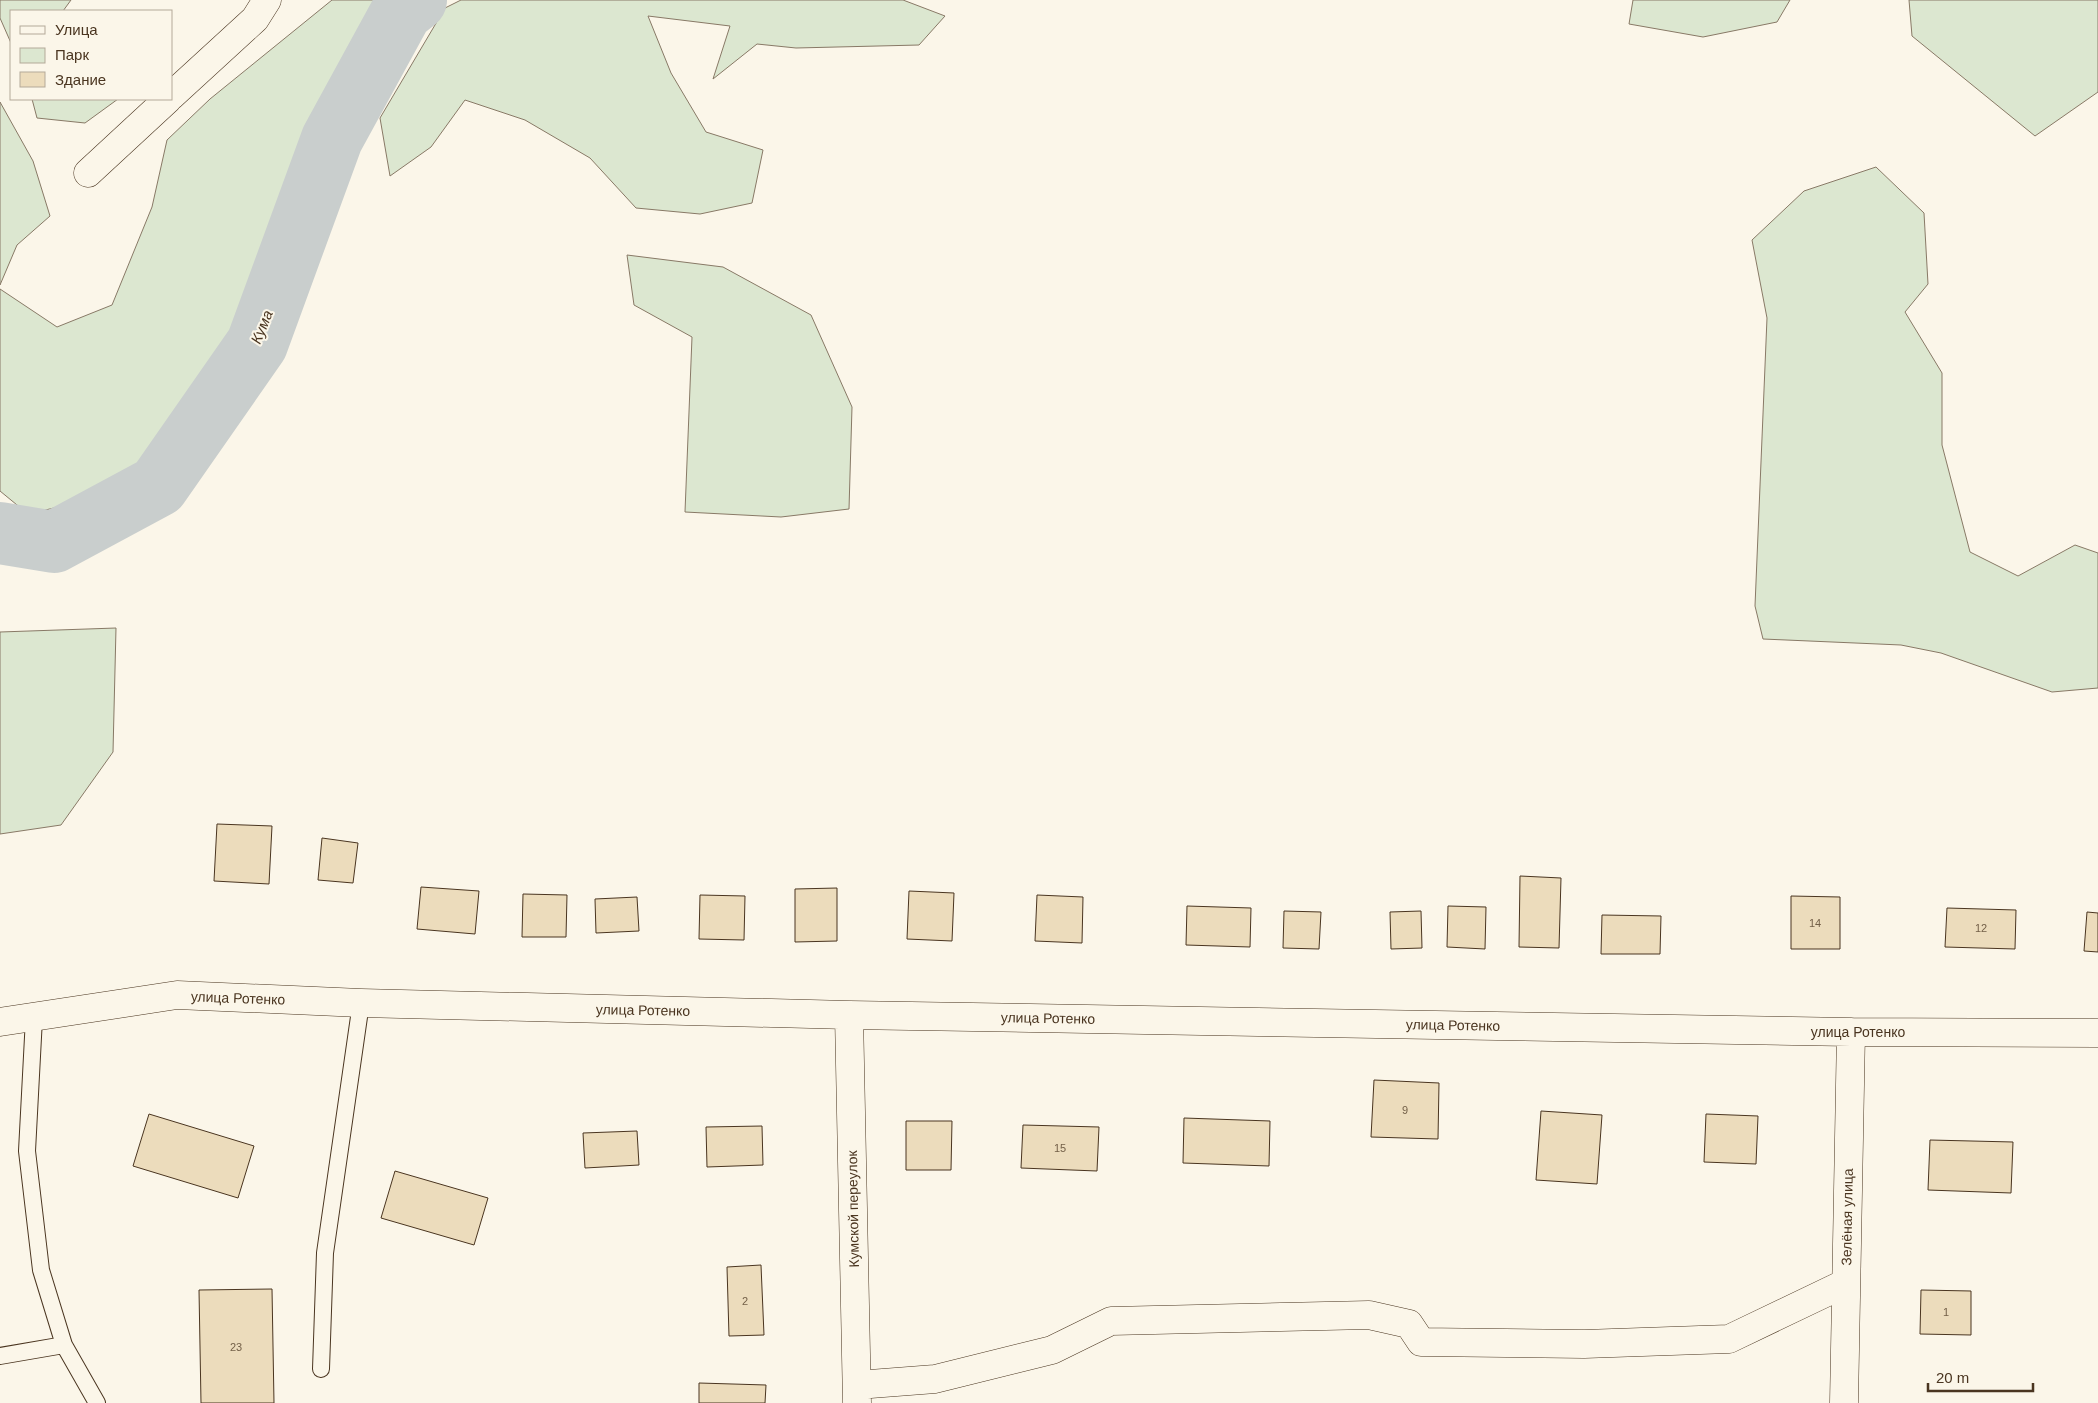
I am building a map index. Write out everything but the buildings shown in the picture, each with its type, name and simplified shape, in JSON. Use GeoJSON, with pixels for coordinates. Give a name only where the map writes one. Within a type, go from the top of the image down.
{"type":"FeatureCollection","features":[{"type":"Feature","properties":{"kind":"street"},"geometry":{"type":"LineString","coordinates":[[172,95],[255,19],[268,0]]}},
{"type":"Feature","properties":{"kind":"street"},"geometry":{"type":"LineString","coordinates":[[88,172],[167,100]]}},
{"type":"Feature","properties":{"kind":"street","name":"улица Ротенко"},"geometry":{"type":"LineString","coordinates":[[0,1022],[177,996],[361,1003],[848,1015],[1851,1032],[2098,1033]]}},
{"type":"Feature","properties":{"kind":"street","name":"Кумской переулок"},"geometry":{"type":"LineString","coordinates":[[848,1015],[857,1394]]}},
{"type":"Feature","properties":{"kind":"street","name":"Зелёная улица"},"geometry":{"type":"LineString","coordinates":[[1844,1403],[1851,1032]]}},
{"type":"Feature","properties":{"kind":"street"},"geometry":{"type":"LineString","coordinates":[[857,1394],[934,1379],[1052,1350],[1111,1320],[1369,1315],[1410,1324],[1421,1342],[1584,1344],[1729,1339],[1846,1283]]}},
{"type":"Feature","properties":{"kind":"lane"},"geometry":{"type":"LineString","coordinates":[[322,1369],[325,1253],[361,1003]]}},
{"type":"Feature","properties":{"kind":"lane"},"geometry":{"type":"LineString","coordinates":[[34,1018],[27,1151],[41,1270],[64,1345],[97,1403]]}},
{"type":"Feature","properties":{"kind":"lane"},"geometry":{"type":"LineString","coordinates":[[0,1356],[64,1345]]}},
{"type":"Feature","properties":{"kind":"green space"},"geometry":{"type":"Polygon","coordinates":[[[0,0],[71,0],[64,10],[10,10],[10,41],[0,18],[0,0]]]}},
{"type":"Feature","properties":{"kind":"green space"},"geometry":{"type":"Polygon","coordinates":[[[332,0],[393,0],[387,5],[339,91],[249,332],[154,471],[93,499],[28,514],[0,491],[0,289],[57,327],[112,305],[152,207],[167,140],[210,99],[332,0]]]}},
{"type":"Feature","properties":{"kind":"green space"},"geometry":{"type":"Polygon","coordinates":[[[461,0],[903,0],[945,16],[919,45],[796,48],[757,44],[713,79],[730,26],[648,16],[671,73],[706,132],[763,150],[752,203],[700,214],[636,208],[590,158],[525,120],[465,100],[431,147],[390,176],[380,118],[445,8],[461,0]]]}},
{"type":"Feature","properties":{"kind":"green space"},"geometry":{"type":"Polygon","coordinates":[[[1633,0],[1790,0],[1777,22],[1703,37],[1629,24],[1633,0]]]}},
{"type":"Feature","properties":{"kind":"green space"},"geometry":{"type":"Polygon","coordinates":[[[1909,0],[2098,0],[2098,92],[2035,136],[1912,36],[1909,0]]]}},
{"type":"Feature","properties":{"kind":"green space"},"geometry":{"type":"Polygon","coordinates":[[[32,100],[117,100],[85,123],[37,118],[32,100]]]}},
{"type":"Feature","properties":{"kind":"green space"},"geometry":{"type":"Polygon","coordinates":[[[0,102],[33,161],[50,216],[17,245],[0,285],[0,102]]]}},
{"type":"Feature","properties":{"kind":"green space"},"geometry":{"type":"Polygon","coordinates":[[[1876,167],[1924,213],[1928,284],[1905,312],[1942,373],[1942,445],[1970,552],[2018,576],[2075,545],[2098,553],[2098,688],[2052,692],[1941,653],[1901,645],[1763,639],[1755,606],[1767,318],[1752,240],[1804,191],[1876,167]]]}},
{"type":"Feature","properties":{"kind":"green space"},"geometry":{"type":"Polygon","coordinates":[[[627,255],[723,267],[811,315],[852,407],[849,509],[781,517],[685,512],[692,337],[634,305],[627,255]]]}},
{"type":"Feature","properties":{"kind":"green space"},"geometry":{"type":"Polygon","coordinates":[[[116,628],[113,752],[61,825],[0,834],[0,632],[116,628]]]}},
{"type":"Feature","properties":{"kind":"waterway","name":"Кума"},"geometry":{"type":"LineString","coordinates":[[0,533],[54,542],[158,486],[257,344],[332,139],[402,11],[416,0]]}}]}
